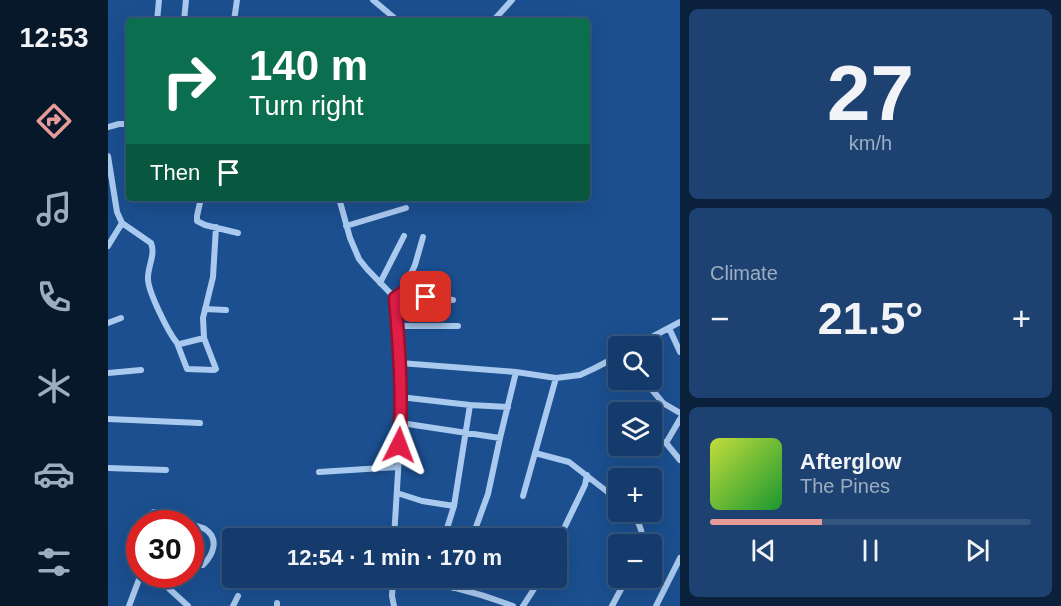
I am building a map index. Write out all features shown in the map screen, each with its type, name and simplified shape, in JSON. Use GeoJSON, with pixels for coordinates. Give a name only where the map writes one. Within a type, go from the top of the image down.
{"type":"FeatureCollection","features":[{"type":"Feature","properties":{"kind":"street"},"geometry":{"type":"LineString","coordinates":[[157,18],[159,0]]}},
{"type":"Feature","properties":{"kind":"street"},"geometry":{"type":"LineString","coordinates":[[184,18],[186,0]]}},
{"type":"Feature","properties":{"kind":"street"},"geometry":{"type":"LineString","coordinates":[[234,18],[237,0]]}},
{"type":"Feature","properties":{"kind":"street"},"geometry":{"type":"LineString","coordinates":[[373,0],[394,18]]}},
{"type":"Feature","properties":{"kind":"street"},"geometry":{"type":"LineString","coordinates":[[496,18],[512,0]]}},
{"type":"Feature","properties":{"kind":"street"},"geometry":{"type":"LineString","coordinates":[[108,127],[126,124]]}},
{"type":"Feature","properties":{"kind":"street"},"geometry":{"type":"LineString","coordinates":[[108,156],[117,212],[122,223],[151,243],[153,248],[148,280],[158,310],[177,343],[188,369],[214,370],[216,367],[204,338],[203,318],[213,277],[216,227]]}},
{"type":"Feature","properties":{"kind":"street"},"geometry":{"type":"LineString","coordinates":[[200,201],[196,216],[200,224],[238,233]]}},
{"type":"Feature","properties":{"kind":"street"},"geometry":{"type":"LineString","coordinates":[[340,201],[346,226],[359,259],[395,298],[400,363],[401,423],[395,528]]}},
{"type":"Feature","properties":{"kind":"street"},"geometry":{"type":"LineString","coordinates":[[346,226],[406,208]]}},
{"type":"Feature","properties":{"kind":"street"},"geometry":{"type":"LineString","coordinates":[[108,246],[122,223]]}},
{"type":"Feature","properties":{"kind":"street"},"geometry":{"type":"LineString","coordinates":[[380,283],[404,236]]}},
{"type":"Feature","properties":{"kind":"street"},"geometry":{"type":"LineString","coordinates":[[395,298],[402,293],[415,265],[423,237]]}},
{"type":"Feature","properties":{"kind":"street"},"geometry":{"type":"LineString","coordinates":[[402,293],[453,300]]}},
{"type":"Feature","properties":{"kind":"street"},"geometry":{"type":"LineString","coordinates":[[204,309],[226,310]]}},
{"type":"Feature","properties":{"kind":"street"},"geometry":{"type":"LineString","coordinates":[[108,323],[121,318]]}},
{"type":"Feature","properties":{"kind":"street"},"geometry":{"type":"LineString","coordinates":[[654,336],[680,322]]}},
{"type":"Feature","properties":{"kind":"street"},"geometry":{"type":"LineString","coordinates":[[397,326],[458,326]]}},
{"type":"Feature","properties":{"kind":"street"},"geometry":{"type":"LineString","coordinates":[[669,328],[680,352]]}},
{"type":"Feature","properties":{"kind":"street"},"geometry":{"type":"LineString","coordinates":[[177,343],[204,338]]}},
{"type":"Feature","properties":{"kind":"street"},"geometry":{"type":"LineString","coordinates":[[400,363],[516,372],[556,378],[580,375],[608,361]]}},
{"type":"Feature","properties":{"kind":"street"},"geometry":{"type":"LineString","coordinates":[[108,373],[141,370]]}},
{"type":"Feature","properties":{"kind":"street"},"geometry":{"type":"LineString","coordinates":[[475,528],[488,494],[516,372]]}},
{"type":"Feature","properties":{"kind":"street"},"geometry":{"type":"LineString","coordinates":[[523,496],[556,378]]}},
{"type":"Feature","properties":{"kind":"street"},"geometry":{"type":"LineString","coordinates":[[652,390],[663,403],[680,413]]}},
{"type":"Feature","properties":{"kind":"street"},"geometry":{"type":"LineString","coordinates":[[400,397],[508,407]]}},
{"type":"Feature","properties":{"kind":"street"},"geometry":{"type":"LineString","coordinates":[[447,528],[454,506],[470,405]]}},
{"type":"Feature","properties":{"kind":"street"},"geometry":{"type":"LineString","coordinates":[[108,419],[200,423]]}},
{"type":"Feature","properties":{"kind":"street"},"geometry":{"type":"LineString","coordinates":[[666,443],[680,419]]}},
{"type":"Feature","properties":{"kind":"street"},"geometry":{"type":"LineString","coordinates":[[401,423],[500,438]]}},
{"type":"Feature","properties":{"kind":"street"},"geometry":{"type":"LineString","coordinates":[[662,442],[666,443],[680,460]]}},
{"type":"Feature","properties":{"kind":"street"},"geometry":{"type":"LineString","coordinates":[[535,453],[568,462],[608,492]]}},
{"type":"Feature","properties":{"kind":"street"},"geometry":{"type":"LineString","coordinates":[[319,472],[398,467]]}},
{"type":"Feature","properties":{"kind":"street"},"geometry":{"type":"LineString","coordinates":[[108,468],[166,470]]}},
{"type":"Feature","properties":{"kind":"street"},"geometry":{"type":"LineString","coordinates":[[564,528],[585,485],[587,475]]}},
{"type":"Feature","properties":{"kind":"street"},"geometry":{"type":"LineString","coordinates":[[397,493],[422,501],[454,506]]}},
{"type":"Feature","properties":{"kind":"street"},"geometry":{"type":"LineString","coordinates":[[204,528],[212,538],[214,549],[204,564]]}},
{"type":"Feature","properties":{"kind":"street"},"geometry":{"type":"LineString","coordinates":[[656,606],[680,558]]}},
{"type":"Feature","properties":{"kind":"street"},"geometry":{"type":"LineString","coordinates":[[129,606],[136,588]]}},
{"type":"Feature","properties":{"kind":"street"},"geometry":{"type":"LineString","coordinates":[[168,588],[188,606]]}},
{"type":"Feature","properties":{"kind":"street"},"geometry":{"type":"LineString","coordinates":[[392,588],[394,606]]}},
{"type":"Feature","properties":{"kind":"street"},"geometry":{"type":"LineString","coordinates":[[453,588],[486,595],[513,606]]}},
{"type":"Feature","properties":{"kind":"street"},"geometry":{"type":"LineString","coordinates":[[524,606],[535,588]]}},
{"type":"Feature","properties":{"kind":"street"},"geometry":{"type":"LineString","coordinates":[[612,606],[622,588]]}},
{"type":"Feature","properties":{"kind":"street"},"geometry":{"type":"LineString","coordinates":[[233,606],[238,596]]}},
{"type":"Feature","properties":{"kind":"route"},"geometry":{"type":"LineString","coordinates":[[399,445],[400,363],[395,298],[402,293],[426,297]]}}]}
